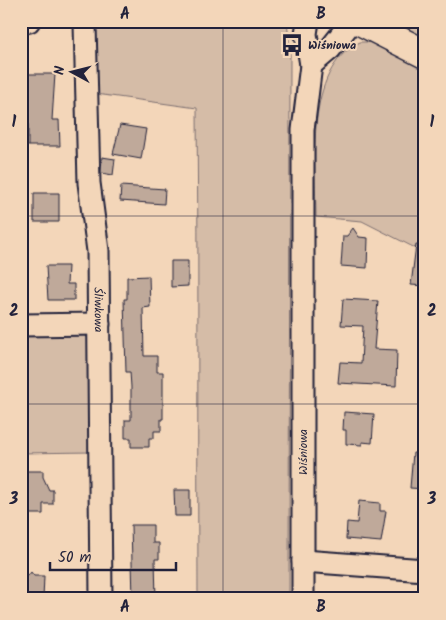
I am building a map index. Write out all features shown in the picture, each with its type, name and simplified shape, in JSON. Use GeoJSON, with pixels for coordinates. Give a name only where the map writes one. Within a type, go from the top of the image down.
{"type":"FeatureCollection","features":[{"type":"Feature","properties":{"kind":"main road"},"geometry":{"type":"LineString","coordinates":[[360,21],[425,54]]}},
{"type":"Feature","properties":{"kind":"street"},"geometry":{"type":"LineString","coordinates":[[21,23],[29,21]]}},
{"type":"Feature","properties":{"kind":"street","name":"Śliwkowa"},"geometry":{"type":"LineString","coordinates":[[83,21],[85,24],[89,183],[98,251],[101,599]]}},
{"type":"Feature","properties":{"kind":"street","name":"Wiśniowa"},"geometry":{"type":"LineString","coordinates":[[302,599],[303,130],[311,65],[306,34],[308,21]]}},
{"type":"Feature","properties":{"kind":"street"},"geometry":{"type":"LineString","coordinates":[[311,65],[330,49],[352,21]]}},
{"type":"Feature","properties":{"kind":"street"},"geometry":{"type":"LineString","coordinates":[[21,325],[99,324]]}},
{"type":"Feature","properties":{"kind":"street"},"geometry":{"type":"LineString","coordinates":[[303,560],[425,570]]}},
{"type":"Feature","properties":{"kind":"shaded area"},"geometry":{"type":"Polygon","coordinates":[[[94,21],[287,21],[290,51],[289,599],[198,599],[197,108],[96,94],[94,21]]]}},
{"type":"Feature","properties":{"kind":"shaded area"},"geometry":{"type":"Polygon","coordinates":[[[384,21],[425,23],[425,42],[384,21]]]}},
{"type":"Feature","properties":{"kind":"shaded area"},"geometry":{"type":"Polygon","coordinates":[[[360,42],[372,42],[425,68],[425,253],[362,221],[316,217],[315,146],[321,96],[329,74],[342,55],[360,42]]]}},
{"type":"Feature","properties":{"kind":"shaded area"},"geometry":{"type":"Polygon","coordinates":[[[82,332],[91,342],[91,452],[21,453],[21,333],[82,332]]]}},
{"type":"Feature","properties":{"kind":"building"},"geometry":{"type":"Polygon","coordinates":[[[21,74],[55,74],[52,120],[59,120],[60,146],[28,146],[28,100],[21,100],[21,74]]]}},
{"type":"Feature","properties":{"kind":"building"},"geometry":{"type":"Polygon","coordinates":[[[120,125],[146,129],[141,159],[113,154],[120,125]]]}},
{"type":"Feature","properties":{"kind":"building"},"geometry":{"type":"Polygon","coordinates":[[[102,157],[115,159],[113,175],[101,173],[102,157]]]}},
{"type":"Feature","properties":{"kind":"building"},"geometry":{"type":"Polygon","coordinates":[[[121,186],[165,189],[164,204],[120,201],[121,186]]]}},
{"type":"Feature","properties":{"kind":"building"},"geometry":{"type":"Polygon","coordinates":[[[34,193],[59,193],[59,222],[34,222],[34,193]]]}},
{"type":"Feature","properties":{"kind":"building"},"geometry":{"type":"Polygon","coordinates":[[[353,228],[359,237],[368,238],[367,268],[341,266],[343,236],[347,236],[353,228]]]}},
{"type":"Feature","properties":{"kind":"building"},"geometry":{"type":"Polygon","coordinates":[[[416,245],[425,246],[425,286],[411,285],[416,245]]]}},
{"type":"Feature","properties":{"kind":"building"},"geometry":{"type":"Polygon","coordinates":[[[171,261],[188,261],[188,286],[171,287],[171,261]]]}},
{"type":"Feature","properties":{"kind":"building"},"geometry":{"type":"Polygon","coordinates":[[[46,266],[68,266],[67,284],[74,284],[74,300],[48,300],[46,266]]]}},
{"type":"Feature","properties":{"kind":"building"},"geometry":{"type":"Polygon","coordinates":[[[149,276],[150,307],[143,308],[144,356],[157,356],[157,372],[163,372],[163,419],[161,419],[161,431],[154,431],[154,438],[149,438],[149,447],[131,447],[131,438],[125,438],[125,420],[131,420],[131,387],[130,372],[126,372],[124,299],[127,299],[127,277],[149,276]]]}},
{"type":"Feature","properties":{"kind":"building"},"geometry":{"type":"Polygon","coordinates":[[[343,299],[378,301],[374,349],[397,350],[396,386],[338,383],[340,362],[361,363],[363,326],[341,325],[343,299]]]}},
{"type":"Feature","properties":{"kind":"building"},"geometry":{"type":"Polygon","coordinates":[[[344,412],[374,414],[372,443],[362,442],[362,445],[346,444],[346,430],[343,430],[344,412]]]}},
{"type":"Feature","properties":{"kind":"building"},"geometry":{"type":"Polygon","coordinates":[[[413,453],[425,453],[425,489],[410,488],[413,453]]]}},
{"type":"Feature","properties":{"kind":"building"},"geometry":{"type":"Polygon","coordinates":[[[21,471],[43,471],[43,477],[49,490],[53,490],[53,504],[43,504],[43,514],[21,514],[21,471]]]}},
{"type":"Feature","properties":{"kind":"building"},"geometry":{"type":"Polygon","coordinates":[[[174,490],[190,490],[190,516],[175,516],[174,490]]]}},
{"type":"Feature","properties":{"kind":"building"},"geometry":{"type":"Polygon","coordinates":[[[359,501],[380,503],[380,511],[386,511],[381,542],[346,539],[347,522],[357,523],[359,501]]]}},
{"type":"Feature","properties":{"kind":"building"},"geometry":{"type":"Polygon","coordinates":[[[131,525],[153,525],[153,543],[159,543],[159,559],[155,559],[156,599],[133,599],[131,525]]]}},
{"type":"Feature","properties":{"kind":"building"},"geometry":{"type":"Polygon","coordinates":[[[31,572],[34,576],[44,576],[43,599],[21,599],[23,576],[28,576],[31,572]]]}},
{"type":"Feature","properties":{"kind":"place","name":"Wiśniowa"},"geometry":{"type":"Point","coordinates":[292,45]}}]}
